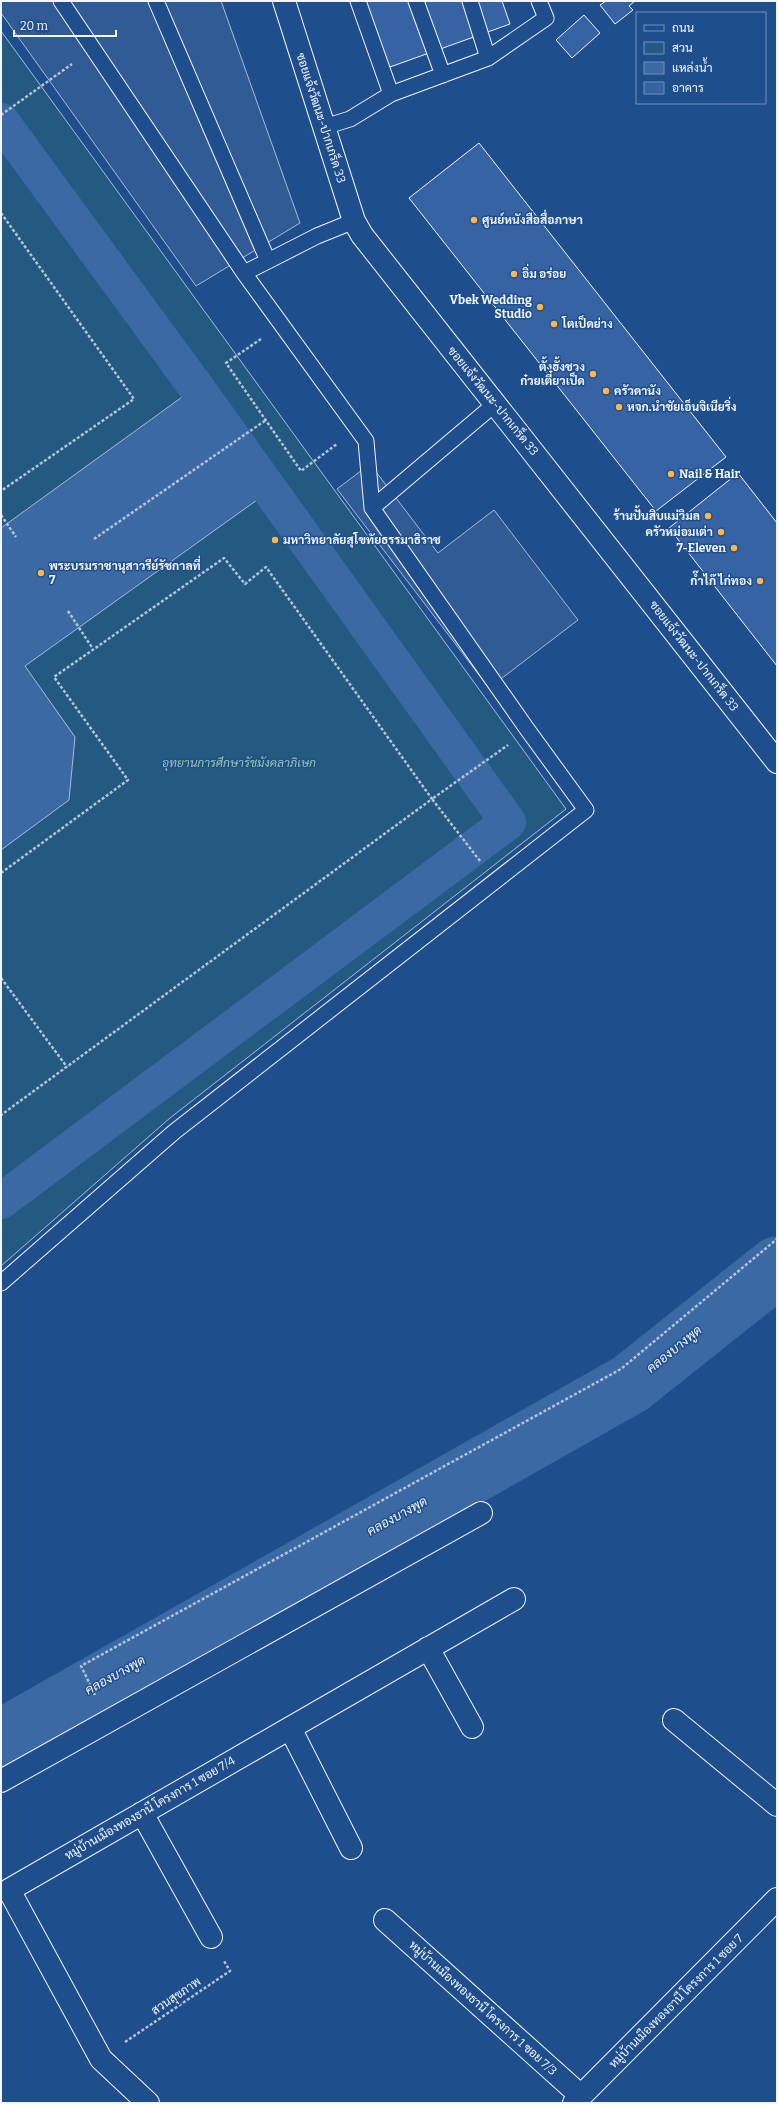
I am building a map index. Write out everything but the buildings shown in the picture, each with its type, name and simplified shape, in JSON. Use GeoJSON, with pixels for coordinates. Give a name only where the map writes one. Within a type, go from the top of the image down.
{"type":"FeatureCollection","features":[{"type":"Feature","properties":{"kind":"street","name":"ซอยแจ้งวัฒนะ-ปากเกร็ด 33"},"geometry":{"type":"LineString","coordinates":[[284,1],[354,221],[362,235],[777,762]]}},
{"type":"Feature","properties":{"kind":"street"},"geometry":{"type":"LineString","coordinates":[[1,1782],[481,1513]]}},
{"type":"Feature","properties":{"kind":"street","name":"หมู่บ้านเมืองทองธานี โครงการ 1 ซอย 7/4"},"geometry":{"type":"LineString","coordinates":[[148,2103],[101,2059],[9,1890],[514,1599]]}},
{"type":"Feature","properties":{"kind":"street"},"geometry":{"type":"LineString","coordinates":[[428,1648],[472,1727]]}},
{"type":"Feature","properties":{"kind":"street"},"geometry":{"type":"LineString","coordinates":[[674,1720],[777,1806]]}},
{"type":"Feature","properties":{"kind":"street"},"geometry":{"type":"LineString","coordinates":[[290,1728],[351,1848]]}},
{"type":"Feature","properties":{"kind":"street"},"geometry":{"type":"LineString","coordinates":[[142,1813],[211,1937]]}},
{"type":"Feature","properties":{"kind":"street","name":"หมู่บ้านเมืองทองธานี โครงการ 1 ซอย 7"},"geometry":{"type":"LineString","coordinates":[[578,2100],[777,1899]]}},
{"type":"Feature","properties":{"kind":"street","name":"หมู่บ้านเมืองทองธานี โครงการ 1 ซอย 7/3"},"geometry":{"type":"LineString","coordinates":[[385,1920],[578,2100]]}},
{"type":"Feature","properties":{"kind":"lane"},"geometry":{"type":"LineString","coordinates":[[1,1283],[174,1132],[586,810],[527,729],[372,508],[366,442],[244,273],[61,1]]}},
{"type":"Feature","properties":{"kind":"lane"},"geometry":{"type":"LineString","coordinates":[[156,1],[268,261]]}},
{"type":"Feature","properties":{"kind":"lane"},"geometry":{"type":"LineString","coordinates":[[358,1],[391,94]]}},
{"type":"Feature","properties":{"kind":"lane"},"geometry":{"type":"LineString","coordinates":[[416,1],[443,75]]}},
{"type":"Feature","properties":{"kind":"lane"},"geometry":{"type":"LineString","coordinates":[[470,1],[488,58]]}},
{"type":"Feature","properties":{"kind":"lane"},"geometry":{"type":"LineString","coordinates":[[324,127],[350,119],[391,94],[488,58],[546,18],[540,1]]}},
{"type":"Feature","properties":{"kind":"lane"},"geometry":{"type":"LineString","coordinates":[[244,273],[317,236],[354,221]]}},
{"type":"Feature","properties":{"kind":"lane"},"geometry":{"type":"LineString","coordinates":[[372,508],[495,404]]}},
{"type":"Feature","properties":{"kind":"path"},"geometry":{"type":"LineString","coordinates":[[1,114],[93,49]]}},
{"type":"Feature","properties":{"kind":"path"},"geometry":{"type":"LineString","coordinates":[[1,213],[134,399],[1,491]]}},
{"type":"Feature","properties":{"kind":"path"},"geometry":{"type":"LineString","coordinates":[[281,325],[226,363],[301,471],[358,430]]}},
{"type":"Feature","properties":{"kind":"path"},"geometry":{"type":"LineString","coordinates":[[94,539],[266,420]]}},
{"type":"Feature","properties":{"kind":"path"},"geometry":{"type":"LineString","coordinates":[[2,516],[16,537]]}},
{"type":"Feature","properties":{"kind":"path"},"geometry":{"type":"LineString","coordinates":[[1,873],[128,780],[54,676],[224,558],[245,584],[266,567],[432,799],[481,862]]}},
{"type":"Feature","properties":{"kind":"path"},"geometry":{"type":"LineString","coordinates":[[68,612],[93,649]]}},
{"type":"Feature","properties":{"kind":"path"},"geometry":{"type":"LineString","coordinates":[[1,1115],[432,799],[503,749]]}},
{"type":"Feature","properties":{"kind":"path"},"geometry":{"type":"LineString","coordinates":[[1,978],[67,1067]]}},
{"type":"Feature","properties":{"kind":"path"},"geometry":{"type":"LineString","coordinates":[[97,1699],[81,1666],[620,1369],[777,1239]]}},
{"type":"Feature","properties":{"kind":"path","name":"สวนสุขภาพ"},"geometry":{"type":"LineString","coordinates":[[101,2059],[230,1970],[211,1937]]}},
{"type":"Feature","properties":{"kind":"green space","name":"อุทยานการศึกษารัชมังคลาภิเษก"},"geometry":{"type":"Polygon","coordinates":[[[1,31],[566,809],[170,1118],[1,1266],[1,31]]]}},
{"type":"Feature","properties":{"kind":"shaded area"},"geometry":{"type":"Polygon","coordinates":[[[1,1],[221,1],[300,223],[196,286],[1,13],[1,1]]]}},
{"type":"Feature","properties":{"kind":"shaded area"},"geometry":{"type":"Polygon","coordinates":[[[370,464],[438,553],[494,510],[578,620],[489,688],[337,489],[370,464]]]}},
{"type":"Feature","properties":{"kind":"water"},"geometry":{"type":"Polygon","coordinates":[[[196,387],[271,490],[25,666],[75,737],[69,800],[1,850],[1,528],[196,387]]]}},
{"type":"Feature","properties":{"kind":"waterway"},"geometry":{"type":"LineString","coordinates":[[1,121],[196,387],[508,822],[1,1201]]}},
{"type":"Feature","properties":{"kind":"waterway","name":"คลองบางพูด"},"geometry":{"type":"LineString","coordinates":[[1,1740],[630,1384],[777,1267]]}},
{"type":"Feature","properties":{"kind":"place","name":"ศูนย์หนังสือสื่อภาษา"},"geometry":{"type":"Point","coordinates":[474,220]}},
{"type":"Feature","properties":{"kind":"place","name":"อิ่ม อร่อย"},"geometry":{"type":"Point","coordinates":[514,274]}},
{"type":"Feature","properties":{"kind":"place","name":"Vbek Wedding Studio"},"geometry":{"type":"Point","coordinates":[540,307]}},
{"type":"Feature","properties":{"kind":"place","name":"โตเป็ดย่าง"},"geometry":{"type":"Point","coordinates":[554,324]}},
{"type":"Feature","properties":{"kind":"place","name":"ตั้งฮั้งชวง ก๋วยเตี๋ยวเป็ด"},"geometry":{"type":"Point","coordinates":[593,374]}},
{"type":"Feature","properties":{"kind":"place","name":"ครัวดานัง"},"geometry":{"type":"Point","coordinates":[606,391]}},
{"type":"Feature","properties":{"kind":"place","name":"หจก.นำชัยเอ็นจิเนียริ่ง"},"geometry":{"type":"Point","coordinates":[619,407]}},
{"type":"Feature","properties":{"kind":"place","name":"Nail & Hair"},"geometry":{"type":"Point","coordinates":[671,474]}},
{"type":"Feature","properties":{"kind":"place","name":"ร้านปั้นสิบแม่วิมล"},"geometry":{"type":"Point","coordinates":[708,516]}},
{"type":"Feature","properties":{"kind":"place","name":"ครัวหม่อมเต่า"},"geometry":{"type":"Point","coordinates":[721,532]}},
{"type":"Feature","properties":{"kind":"place","name":"มหาวิทยาลัยสุโขทัยธรรมาธิราช"},"geometry":{"type":"Point","coordinates":[275,540]}},
{"type":"Feature","properties":{"kind":"place","name":"7-Eleven"},"geometry":{"type":"Point","coordinates":[734,548]}},
{"type":"Feature","properties":{"kind":"place","name":"พระบรมราชานุสาวรีย์รัชกาลที่ 7"},"geometry":{"type":"Point","coordinates":[41,573]}},
{"type":"Feature","properties":{"kind":"place","name":"ก๊ำไก๊ ไก่ทอง"},"geometry":{"type":"Point","coordinates":[760,581]}}]}
